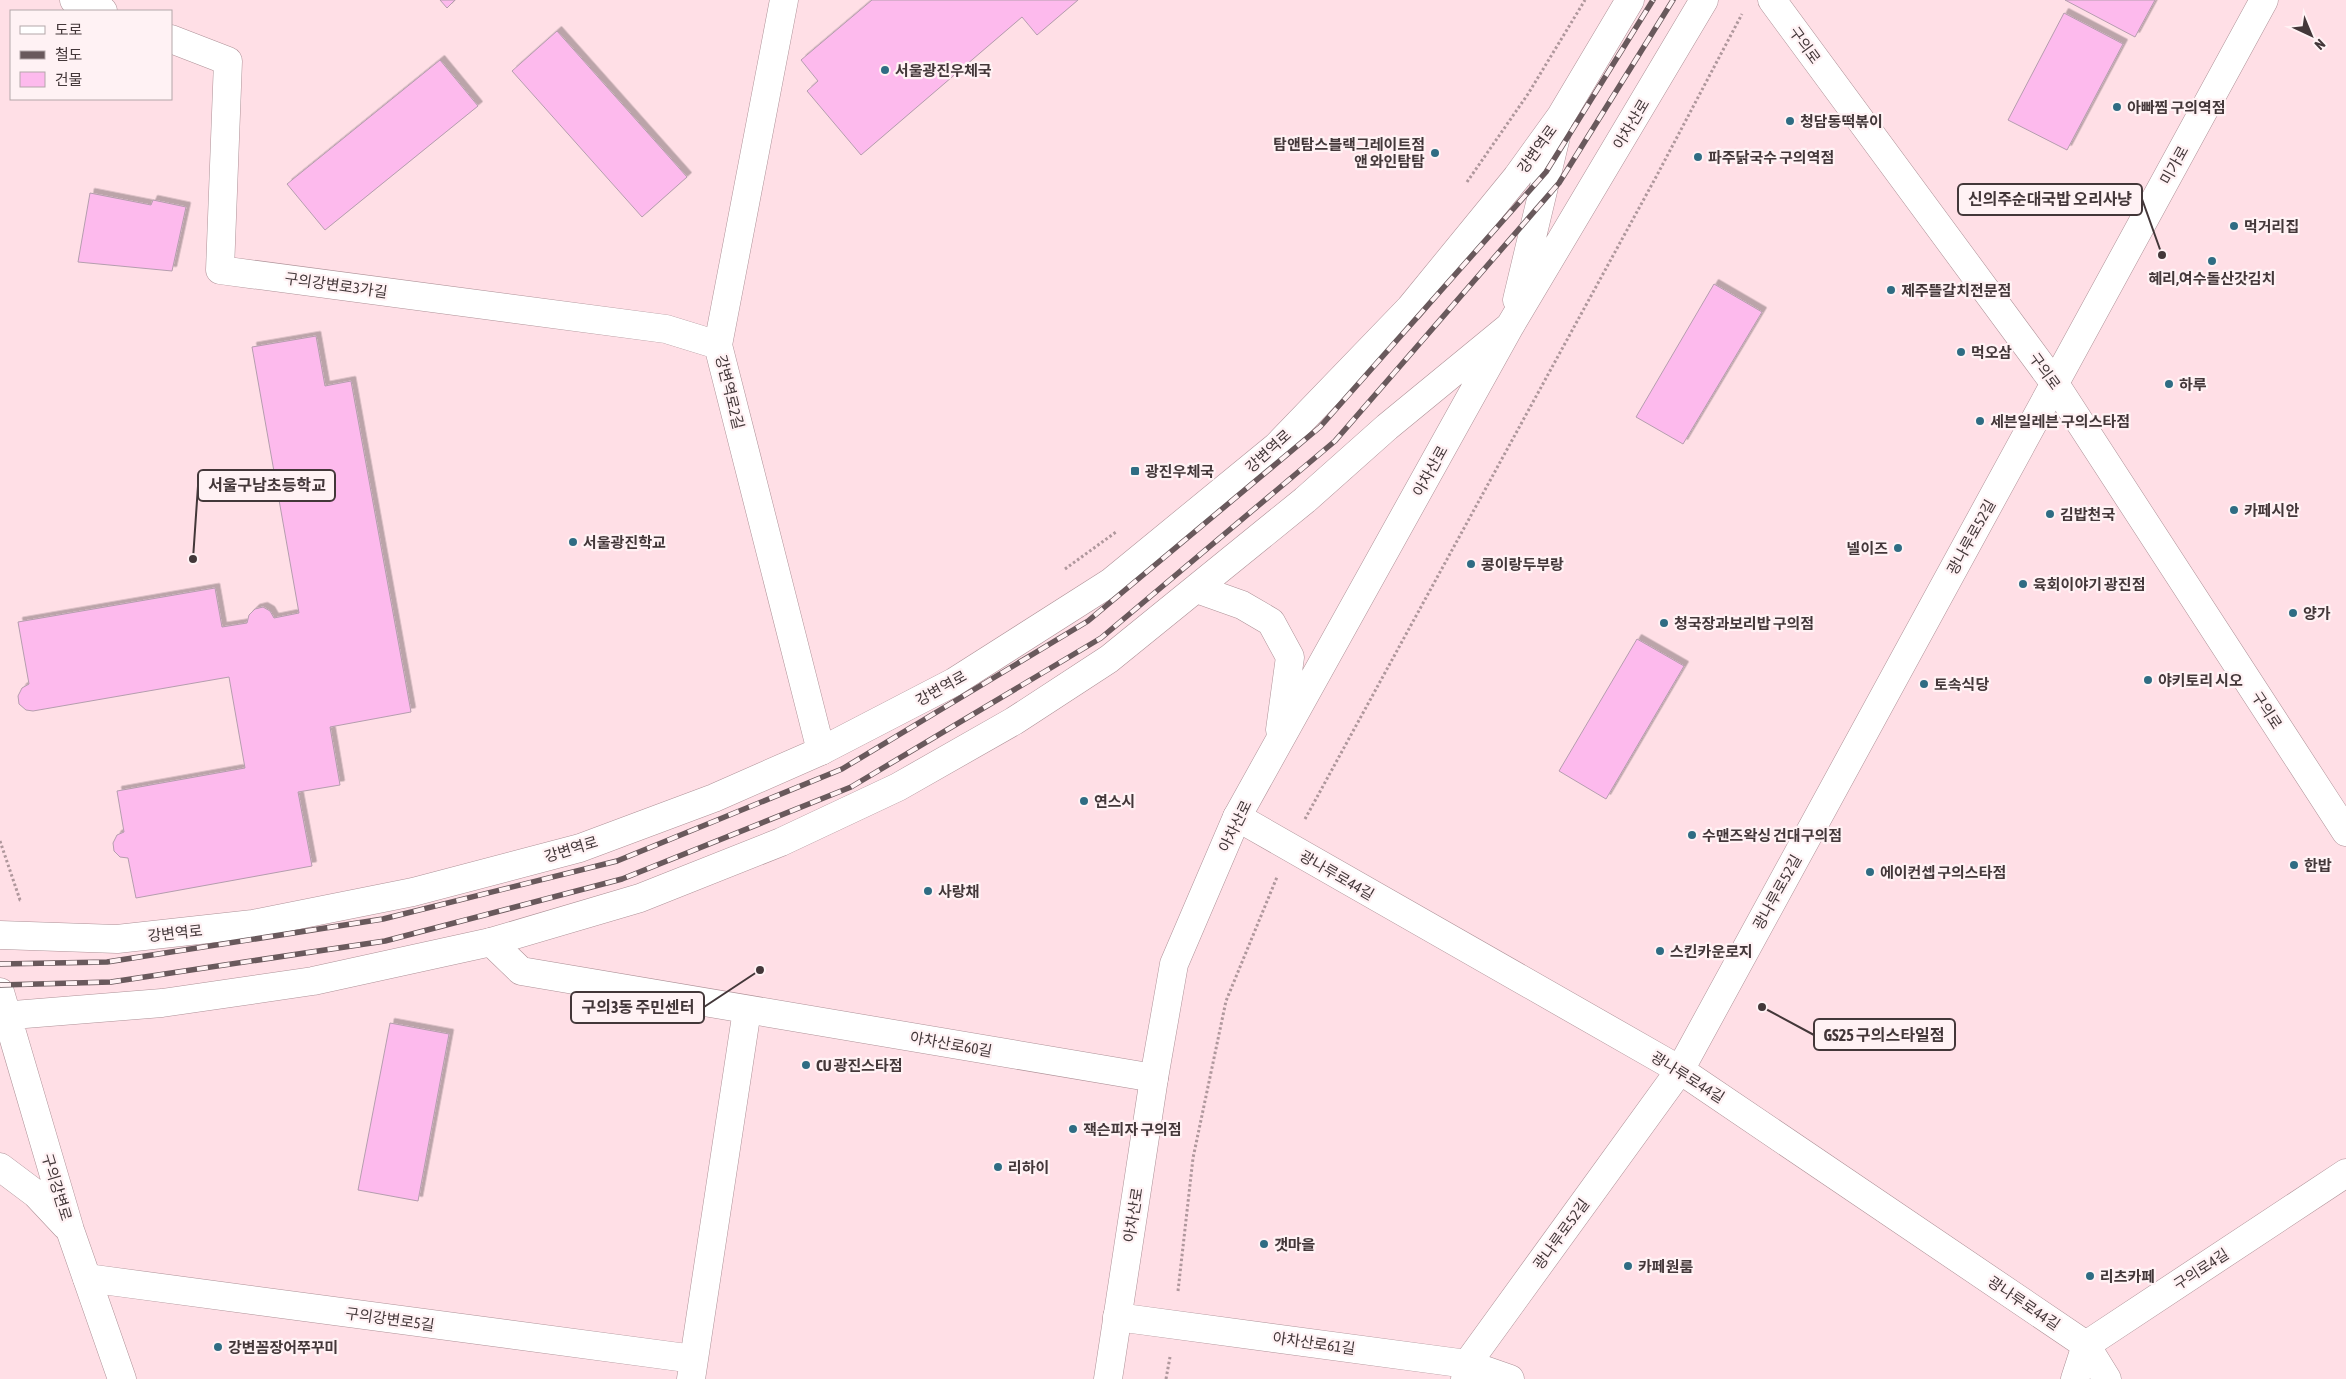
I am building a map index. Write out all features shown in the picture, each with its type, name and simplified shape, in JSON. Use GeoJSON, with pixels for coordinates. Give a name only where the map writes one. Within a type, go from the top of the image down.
{"type":"FeatureCollection","features":[{"type":"Feature","properties":{"kind":"street"},"geometry":{"type":"LineString","coordinates":[[74,0],[100,10]]}},
{"type":"Feature","properties":{"kind":"street","name":"강변역로2길"},"geometry":{"type":"LineString","coordinates":[[784,0],[718,345],[821,751]]}},
{"type":"Feature","properties":{"kind":"street","name":"강변역로"},"geometry":{"type":"LineString","coordinates":[[0,935],[126,938],[253,924],[413,892],[580,848],[714,798],[821,751],[954,682],[1112,582],[1277,446],[1410,308],[1517,177],[1561,116],[1630,0]]}},
{"type":"Feature","properties":{"kind":"street","name":"아차산로"},"geometry":{"type":"LineString","coordinates":[[1108,1379],[1154,1078],[1174,964],[1237,817],[1510,326],[1704,0]]}},
{"type":"Feature","properties":{"kind":"street","name":"구의로"},"geometry":{"type":"LineString","coordinates":[[1772,0],[2055,384],[2346,832]]}},
{"type":"Feature","properties":{"kind":"street","name":"미가로"},"geometry":{"type":"LineString","coordinates":[[2055,384],[2264,0]]}},
{"type":"Feature","properties":{"kind":"street","name":"구의강변로3가길"},"geometry":{"type":"LineString","coordinates":[[172,39],[228,61],[220,270],[666,329],[718,345]]}},
{"type":"Feature","properties":{"kind":"street","name":"아차산로"},"geometry":{"type":"LineString","coordinates":[[1510,326],[1561,116]]}},
{"type":"Feature","properties":{"kind":"street"},"geometry":{"type":"LineString","coordinates":[[2,1008],[162,1003],[313,981],[491,942],[640,898],[781,842],[898,787],[1014,721],[1101,664],[1197,589],[1510,326]]}},
{"type":"Feature","properties":{"kind":"street","name":"광나루로52길"},"geometry":{"type":"LineString","coordinates":[[1466,1371],[1680,1070],[2055,384]]}},
{"type":"Feature","properties":{"kind":"street"},"geometry":{"type":"LineString","coordinates":[[1197,589],[1242,605],[1271,622],[1290,657],[1278,746]]}},
{"type":"Feature","properties":{"kind":"street","name":"광나루로44길"},"geometry":{"type":"LineString","coordinates":[[1237,817],[1680,1070],[2086,1345],[2107,1379]]}},
{"type":"Feature","properties":{"kind":"street","name":"아차산로60길"},"geometry":{"type":"LineString","coordinates":[[491,942],[521,971],[1154,1078]]}},
{"type":"Feature","properties":{"kind":"street","name":"구의강변로"},"geometry":{"type":"LineString","coordinates":[[2,1008],[70,1230],[122,1379]]}},
{"type":"Feature","properties":{"kind":"street"},"geometry":{"type":"LineString","coordinates":[[693,1369],[747,1010]]}},
{"type":"Feature","properties":{"kind":"street"},"geometry":{"type":"LineString","coordinates":[[0,1167],[36,1194],[70,1230]]}},
{"type":"Feature","properties":{"kind":"street","name":"구의로4길"},"geometry":{"type":"LineString","coordinates":[[2086,1345],[2346,1174]]}},
{"type":"Feature","properties":{"kind":"street","name":"구의강변로5길"},"geometry":{"type":"LineString","coordinates":[[87,1278],[693,1369]]}},
{"type":"Feature","properties":{"kind":"street","name":"아차산로61길"},"geometry":{"type":"LineString","coordinates":[[1117,1317],[1175,1324],[1510,1379]]}},
{"type":"Feature","properties":{"kind":"street"},"geometry":{"type":"LineString","coordinates":[[2075,1379],[2086,1345]]}},
{"type":"Feature","properties":{"kind":"path"},"geometry":{"type":"LineString","coordinates":[[1462,189],[1528,94],[1585,0]]}},
{"type":"Feature","properties":{"kind":"path"},"geometry":{"type":"LineString","coordinates":[[1166,1379],[1175,1324],[1193,1158],[1226,1001],[1290,848],[1656,177],[1744,9]]}},
{"type":"Feature","properties":{"kind":"path"},"geometry":{"type":"LineString","coordinates":[[1062,571],[1118,530]]}},
{"type":"Feature","properties":{"kind":"path"},"geometry":{"type":"LineString","coordinates":[[0,841],[20,900],[29,901]]}},
{"type":"Feature","properties":{"kind":"building"},"geometry":{"type":"Polygon","coordinates":[[[440,0],[455,0],[447,8],[440,0]]]}},
{"type":"Feature","properties":{"kind":"building","name":"서울광진우체국"},"geometry":{"type":"Polygon","coordinates":[[[872,0],[1078,0],[1037,35],[1022,17],[861,155],[807,91],[818,81],[801,60],[872,0]]]}},
{"type":"Feature","properties":{"kind":"building"},"geometry":{"type":"Polygon","coordinates":[[[2065,0],[2155,0],[2135,37],[2065,0]]]}},
{"type":"Feature","properties":{"kind":"building"},"geometry":{"type":"Polygon","coordinates":[[[2064,13],[2123,44],[2067,150],[2008,120],[2064,13]]]}},
{"type":"Feature","properties":{"kind":"building"},"geometry":{"type":"Polygon","coordinates":[[[557,31],[687,177],[642,217],[512,71],[557,31]]]}},
{"type":"Feature","properties":{"kind":"building"},"geometry":{"type":"Polygon","coordinates":[[[440,60],[478,106],[325,230],[287,184],[440,60]]]}},
{"type":"Feature","properties":{"kind":"building"},"geometry":{"type":"Polygon","coordinates":[[[90,193],[151,205],[153,200],[186,207],[172,271],[78,262],[90,193]]]}},
{"type":"Feature","properties":{"kind":"building"},"geometry":{"type":"Polygon","coordinates":[[[1714,284],[1762,312],[1683,444],[1636,417],[1714,284]]]}},
{"type":"Feature","properties":{"kind":"building"},"geometry":{"type":"Polygon","coordinates":[[[316,336],[325,386],[351,381],[411,712],[330,727],[340,785],[298,792],[312,866],[136,898],[128,858],[120,857],[114,851],[113,843],[117,835],[124,832],[117,791],[245,768],[229,677],[33,711],[26,710],[19,704],[18,696],[22,688],[29,684],[18,622],[215,588],[222,627],[247,623],[249,615],[255,609],[263,607],[270,611],[274,618],[299,613],[252,347],[316,336]]]}},
{"type":"Feature","properties":{"kind":"building"},"geometry":{"type":"Polygon","coordinates":[[[1637,639],[1684,666],[1606,799],[1559,771],[1637,639]]]}},
{"type":"Feature","properties":{"kind":"building"},"geometry":{"type":"Polygon","coordinates":[[[390,1023],[449,1034],[418,1201],[358,1190],[390,1023]]]}},
{"type":"Feature","properties":{"kind":"railway"},"geometry":{"type":"LineString","coordinates":[[0,964],[107,962],[383,919],[617,861],[842,769],[1088,621],[1320,427],[1546,172],[1653,0]]}},
{"type":"Feature","properties":{"kind":"railway"},"geometry":{"type":"LineString","coordinates":[[0,985],[111,982],[385,941],[622,879],[851,787],[1101,638],[1335,441],[1559,183],[1673,0]]}},
{"type":"Feature","properties":{"kind":"place","name":"서울광진우체국"},"geometry":{"type":"Point","coordinates":[885,70]}},
{"type":"Feature","properties":{"kind":"place","name":"아빠찜 구의역점"},"geometry":{"type":"Point","coordinates":[2117,107]}},
{"type":"Feature","properties":{"kind":"place","name":"청담동떡볶이"},"geometry":{"type":"Point","coordinates":[1790,121]}},
{"type":"Feature","properties":{"kind":"place","name":"탐앤탐스블랙그레이트점 앤 와인탐탐"},"geometry":{"type":"Point","coordinates":[1435,153]}},
{"type":"Feature","properties":{"kind":"place","name":"파주닭국수 구의역점"},"geometry":{"type":"Point","coordinates":[1698,157]}},
{"type":"Feature","properties":{"kind":"place","name":"먹거리집"},"geometry":{"type":"Point","coordinates":[2234,226]}},
{"type":"Feature","properties":{"kind":"place","name":"신의주순대국밥 오리사냥"},"geometry":{"type":"Point","coordinates":[2162,255]}},
{"type":"Feature","properties":{"kind":"place","name":"혜리,여수돌산갓김치"},"geometry":{"type":"Point","coordinates":[2212,261]}},
{"type":"Feature","properties":{"kind":"place","name":"제주뜰갈치전문점"},"geometry":{"type":"Point","coordinates":[1891,290]}},
{"type":"Feature","properties":{"kind":"place","name":"먹오삼"},"geometry":{"type":"Point","coordinates":[1961,352]}},
{"type":"Feature","properties":{"kind":"place","name":"하루"},"geometry":{"type":"Point","coordinates":[2169,384]}},
{"type":"Feature","properties":{"kind":"place","name":"세븐일레븐 구의스타점"},"geometry":{"type":"Point","coordinates":[1980,421]}},
{"type":"Feature","properties":{"kind":"place","name":"광진우체국"},"geometry":{"type":"Point","coordinates":[1135,471]}},
{"type":"Feature","properties":{"kind":"place","name":"카페시안"},"geometry":{"type":"Point","coordinates":[2234,510]}},
{"type":"Feature","properties":{"kind":"place","name":"김밥천국"},"geometry":{"type":"Point","coordinates":[2050,514]}},
{"type":"Feature","properties":{"kind":"place","name":"서울광진학교"},"geometry":{"type":"Point","coordinates":[573,542]}},
{"type":"Feature","properties":{"kind":"place","name":"넬이즈"},"geometry":{"type":"Point","coordinates":[1898,548]}},
{"type":"Feature","properties":{"kind":"place","name":"서울구남초등학교"},"geometry":{"type":"Point","coordinates":[193,559]}},
{"type":"Feature","properties":{"kind":"place","name":"콩이랑두부랑"},"geometry":{"type":"Point","coordinates":[1471,564]}},
{"type":"Feature","properties":{"kind":"place","name":"육회이야기 광진점"},"geometry":{"type":"Point","coordinates":[2023,584]}},
{"type":"Feature","properties":{"kind":"place","name":"양가"},"geometry":{"type":"Point","coordinates":[2293,613]}},
{"type":"Feature","properties":{"kind":"place","name":"청국장과보리밥 구의점"},"geometry":{"type":"Point","coordinates":[1664,623]}},
{"type":"Feature","properties":{"kind":"place","name":"야키토리 시오"},"geometry":{"type":"Point","coordinates":[2148,680]}},
{"type":"Feature","properties":{"kind":"place","name":"토속식당"},"geometry":{"type":"Point","coordinates":[1924,684]}},
{"type":"Feature","properties":{"kind":"place","name":"연스시"},"geometry":{"type":"Point","coordinates":[1084,801]}},
{"type":"Feature","properties":{"kind":"place","name":"수맨즈왁싱 건대구의점"},"geometry":{"type":"Point","coordinates":[1692,835]}},
{"type":"Feature","properties":{"kind":"place","name":"한밥"},"geometry":{"type":"Point","coordinates":[2294,865]}},
{"type":"Feature","properties":{"kind":"place","name":"에이컨셉 구의스타점"},"geometry":{"type":"Point","coordinates":[1870,872]}},
{"type":"Feature","properties":{"kind":"place","name":"사랑채"},"geometry":{"type":"Point","coordinates":[928,891]}},
{"type":"Feature","properties":{"kind":"place","name":"스킨카운로지"},"geometry":{"type":"Point","coordinates":[1660,951]}},
{"type":"Feature","properties":{"kind":"place","name":"구의3동 주민센터"},"geometry":{"type":"Point","coordinates":[760,970]}},
{"type":"Feature","properties":{"kind":"place","name":"GS25 구의스타일점"},"geometry":{"type":"Point","coordinates":[1762,1007]}},
{"type":"Feature","properties":{"kind":"place","name":"CU 광진스타점"},"geometry":{"type":"Point","coordinates":[806,1065]}},
{"type":"Feature","properties":{"kind":"place","name":"잭슨피자 구의점"},"geometry":{"type":"Point","coordinates":[1073,1129]}},
{"type":"Feature","properties":{"kind":"place","name":"리하이"},"geometry":{"type":"Point","coordinates":[998,1167]}},
{"type":"Feature","properties":{"kind":"place","name":"갯마을"},"geometry":{"type":"Point","coordinates":[1264,1244]}},
{"type":"Feature","properties":{"kind":"place","name":"카페원룸"},"geometry":{"type":"Point","coordinates":[1628,1266]}},
{"type":"Feature","properties":{"kind":"place","name":"리츠카페"},"geometry":{"type":"Point","coordinates":[2090,1276]}},
{"type":"Feature","properties":{"kind":"place","name":"강변꼼장어쭈꾸미"},"geometry":{"type":"Point","coordinates":[218,1347]}}]}
